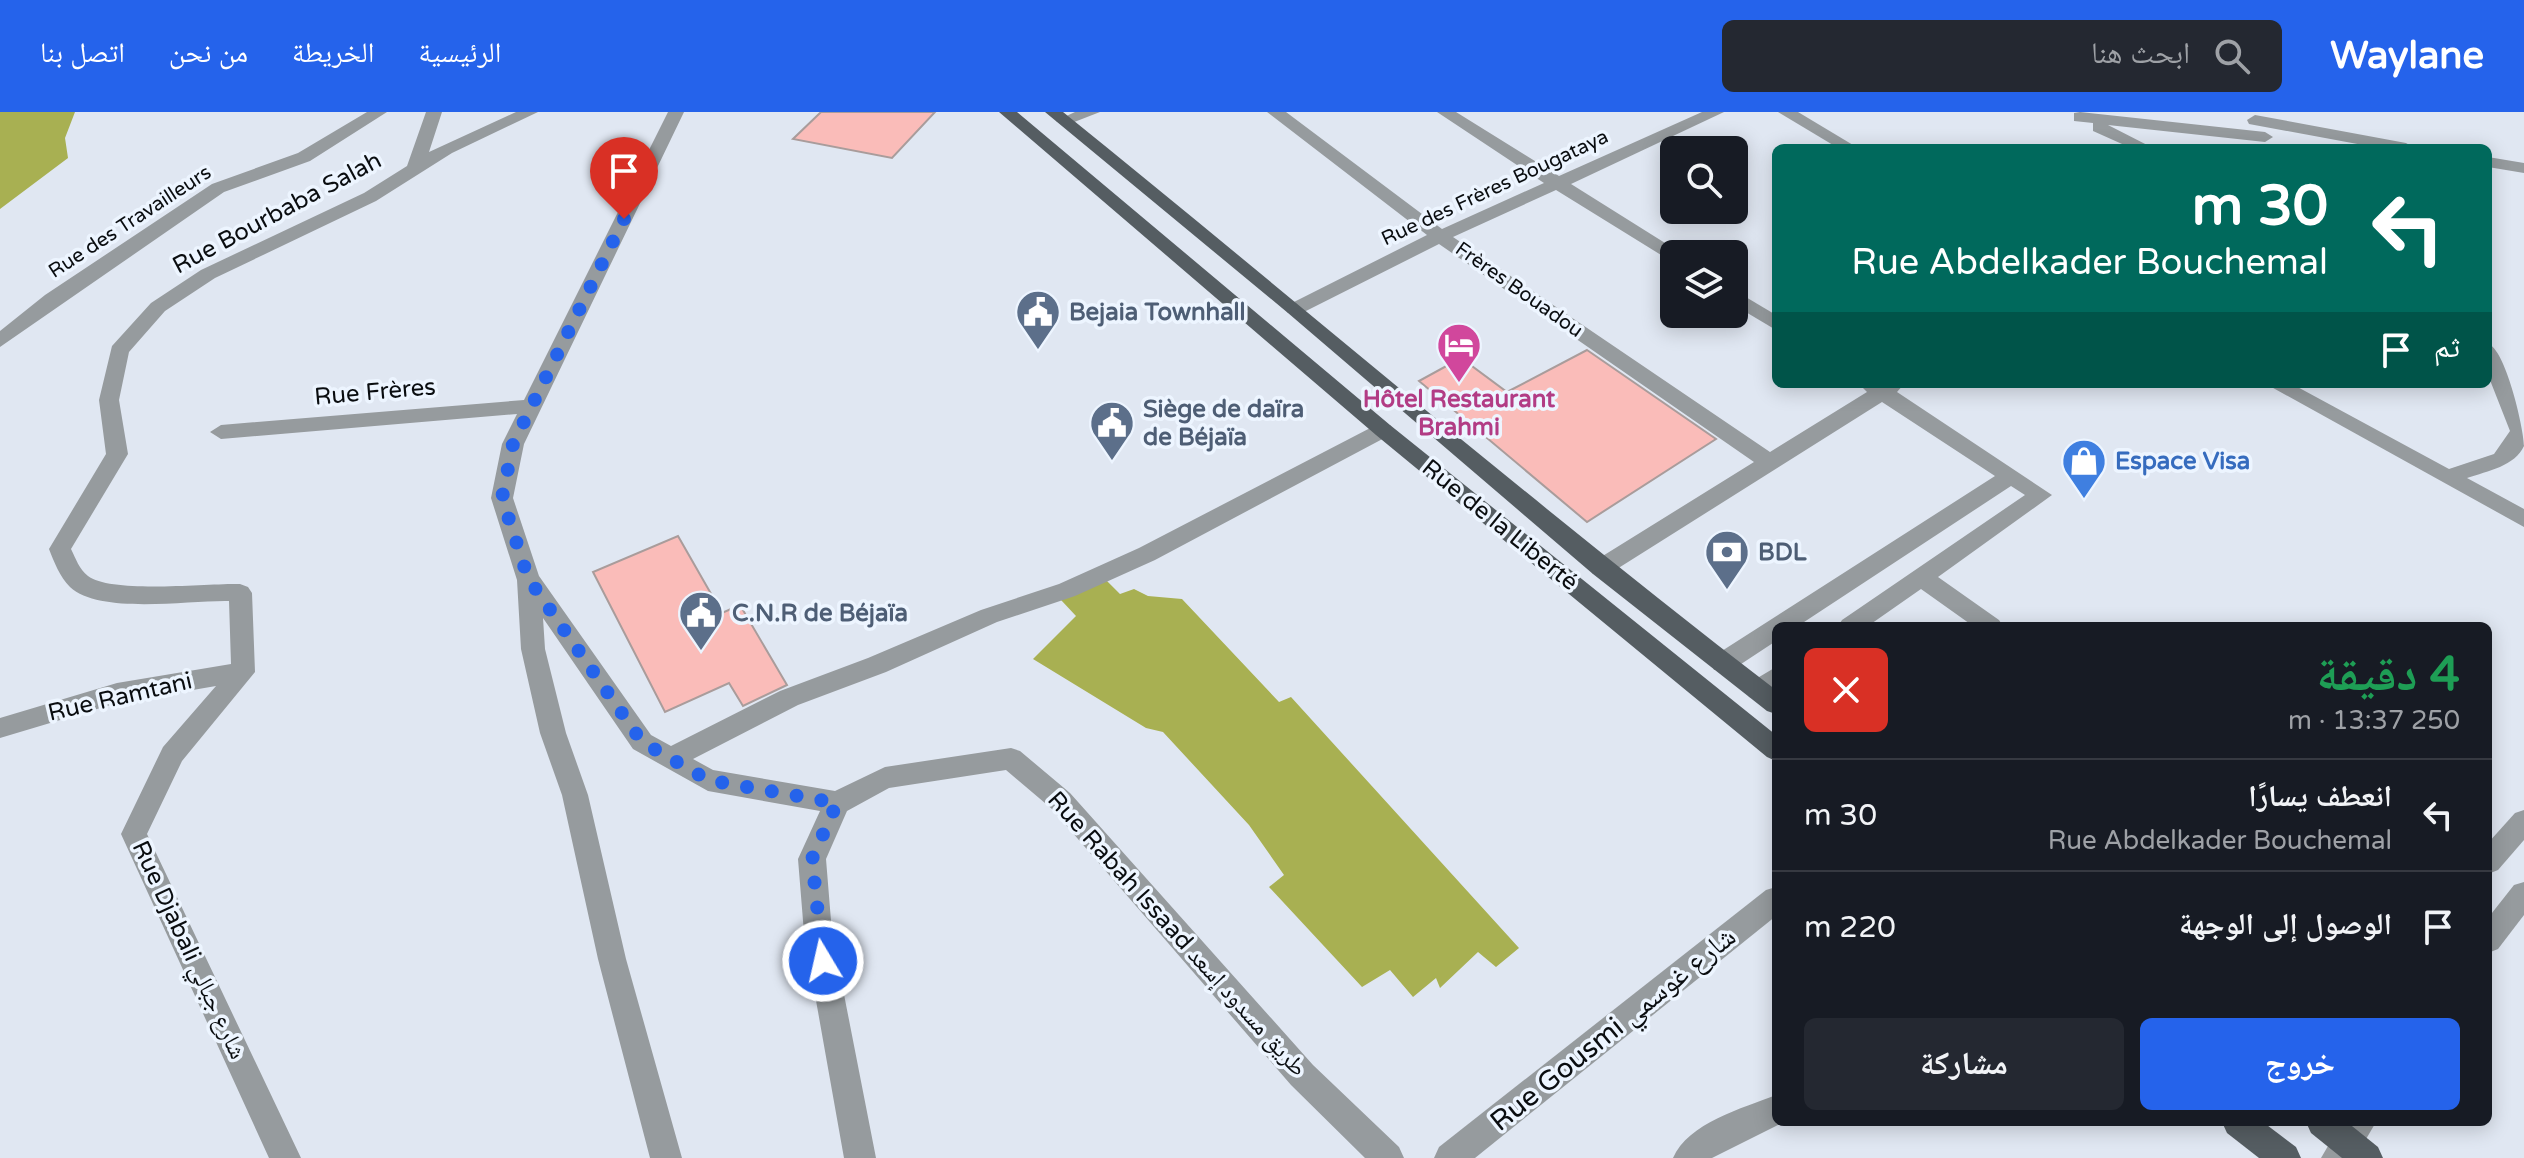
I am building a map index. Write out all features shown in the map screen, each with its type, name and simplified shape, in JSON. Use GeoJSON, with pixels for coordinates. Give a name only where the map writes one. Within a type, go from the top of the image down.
{"type":"FeatureCollection","features":[{"type":"Feature","properties":{"kind":"main road","name":"Rue de la Liberté"},"geometry":{"type":"LineString","coordinates":[[1007,112],[1383,430],[1772,747]]}},
{"type":"Feature","properties":{"kind":"main road","name":"Rue de la Liberté"},"geometry":{"type":"LineString","coordinates":[[1058,117],[1295,309],[1601,568],[1723,663],[1770,690]]}},
{"type":"Feature","properties":{"kind":"main road"},"geometry":{"type":"LineString","coordinates":[[2246,1126],[2276,1142]]}},
{"type":"Feature","properties":{"kind":"main road"},"geometry":{"type":"LineString","coordinates":[[2327,1126],[2353,1145]]}},
{"type":"Feature","properties":{"kind":"street","name":"Rue des Travailleurs"},"geometry":{"type":"LineString","coordinates":[[0,341],[52,299],[218,188],[304,157],[379,112]]}},
{"type":"Feature","properties":{"kind":"street"},"geometry":{"type":"LineString","coordinates":[[415,168],[434,112]]}},
{"type":"Feature","properties":{"kind":"street","name":"Rue Bourbaba Salah"},"geometry":{"type":"LineString","coordinates":[[243,672],[240,593],[205,591],[153,594],[84,585],[72,573],[60,549],[117,454],[109,400],[119,350],[158,307],[208,274],[370,197],[446,149],[530,112]]}},
{"type":"Feature","properties":{"kind":"street"},"geometry":{"type":"LineString","coordinates":[[666,1158],[612,959],[575,795],[553,733],[533,649],[528,578],[502,498],[513,444],[676,112]]}},
{"type":"Feature","properties":{"kind":"street"},"geometry":{"type":"LineString","coordinates":[[1058,117],[1092,112]]}},
{"type":"Feature","properties":{"kind":"street","name":"Frères Bouadou"},"geometry":{"type":"LineString","coordinates":[[1275,112],[1440,236],[1769,462]]}},
{"type":"Feature","properties":{"kind":"street"},"geometry":{"type":"LineString","coordinates":[[1445,112],[1660,248]]}},
{"type":"Feature","properties":{"kind":"street","name":"Rue des Frères Bougataya"},"geometry":{"type":"LineString","coordinates":[[1295,309],[1440,236],[1716,112]]}},
{"type":"Feature","properties":{"kind":"street"},"geometry":{"type":"LineString","coordinates":[[1786,112],[1843,144]]}},
{"type":"Feature","properties":{"kind":"street"},"geometry":{"type":"LineString","coordinates":[[2074,115],[2268,143]]}},
{"type":"Feature","properties":{"kind":"street"},"geometry":{"type":"LineString","coordinates":[[2074,115],[2136,144]]}},
{"type":"Feature","properties":{"kind":"street"},"geometry":{"type":"LineString","coordinates":[[2252,116],[2268,143]]}},
{"type":"Feature","properties":{"kind":"street"},"geometry":{"type":"LineString","coordinates":[[2252,116],[2387,144]]}},
{"type":"Feature","properties":{"kind":"street"},"geometry":{"type":"LineString","coordinates":[[2492,163],[2524,168]]}},
{"type":"Feature","properties":{"kind":"street"},"geometry":{"type":"LineString","coordinates":[[1748,305],[1772,321]]}},
{"type":"Feature","properties":{"kind":"street"},"geometry":{"type":"LineString","coordinates":[[2448,477],[2502,459],[2523,435],[2492,360]]}},
{"type":"Feature","properties":{"kind":"street"},"geometry":{"type":"LineString","coordinates":[[1601,568],[1881,388]]}},
{"type":"Feature","properties":{"kind":"street"},"geometry":{"type":"LineString","coordinates":[[1856,622],[2041,495],[1884,388]]}},
{"type":"Feature","properties":{"kind":"street"},"geometry":{"type":"LineString","coordinates":[[2283,388],[2524,519]]}},
{"type":"Feature","properties":{"kind":"street","name":"Rue Frères"},"geometry":{"type":"LineString","coordinates":[[221,432],[533,406]]}},
{"type":"Feature","properties":{"kind":"street"},"geometry":{"type":"LineString","coordinates":[[672,759],[704,739],[789,698],[877,665],[989,616],[1067,590],[1147,554],[1289,483],[1383,430]]}},
{"type":"Feature","properties":{"kind":"street"},"geometry":{"type":"LineString","coordinates":[[1786,622],[2011,476]]}},
{"type":"Feature","properties":{"kind":"street"},"geometry":{"type":"LineString","coordinates":[[1920,577],[1985,622]]}},
{"type":"Feature","properties":{"kind":"street"},"geometry":{"type":"LineString","coordinates":[[528,578],[642,742],[708,780],[837,803],[812,859],[818,933],[860,1158]]}},
{"type":"Feature","properties":{"kind":"street"},"geometry":{"type":"LineString","coordinates":[[1723,663],[1772,631]]}},
{"type":"Feature","properties":{"kind":"street","name":"Rue Ramtani"},"geometry":{"type":"LineString","coordinates":[[0,728],[117,693],[243,672]]}},
{"type":"Feature","properties":{"kind":"street","name":"Rue Djabali شارع جبالي"},"geometry":{"type":"LineString","coordinates":[[243,672],[172,754],[134,834],[285,1158]]}},
{"type":"Feature","properties":{"kind":"street","name":"Rue Rabah Issaad طريق مسدود إسعد"},"geometry":{"type":"LineString","coordinates":[[837,803],[885,778],[1011,759],[1061,801],[1302,1075],[1388,1158]]}},
{"type":"Feature","properties":{"kind":"street"},"geometry":{"type":"LineString","coordinates":[[2492,857],[2524,821]]}},
{"type":"Feature","properties":{"kind":"street"},"geometry":{"type":"LineString","coordinates":[[2492,935],[2524,894]]}},
{"type":"Feature","properties":{"kind":"street","name":"Rue Gousmi شارع غوسمي"},"geometry":{"type":"LineString","coordinates":[[1450,1158],[1772,902]]}},
{"type":"Feature","properties":{"kind":"street"},"geometry":{"type":"LineString","coordinates":[[1689,1158],[1706,1142],[1772,1112]]}},
{"type":"Feature","properties":{"kind":"green space"},"geometry":{"type":"Polygon","coordinates":[[[0,112],[75,112],[65,138],[68,158],[0,209],[0,112]]]}},
{"type":"Feature","properties":{"kind":"green space"},"geometry":{"type":"Polygon","coordinates":[[[1106,580],[1120,594],[1134,589],[1148,596],[1182,599],[1279,702],[1291,697],[1519,948],[1496,967],[1478,952],[1440,988],[1436,978],[1413,997],[1390,970],[1362,987],[1269,887],[1284,875],[1249,825],[1163,732],[1146,728],[1033,659],[1076,616],[1061,600],[1106,580]]]}},
{"type":"Feature","properties":{"kind":"building"},"geometry":{"type":"Polygon","coordinates":[[[821,112],[935,112],[892,158],[793,139],[821,112]]]}},
{"type":"Feature","properties":{"kind":"building"},"geometry":{"type":"Polygon","coordinates":[[[1587,350],[1716,439],[1587,522],[1419,381],[1461,358],[1507,392],[1587,350]]]}},
{"type":"Feature","properties":{"kind":"building","name":"C.N.R de Béjaïa"},"geometry":{"type":"Polygon","coordinates":[[[678,536],[722,613],[740,605],[787,685],[743,706],[729,683],[665,712],[593,572],[678,536]]]}},
{"type":"Feature","properties":{"kind":"place","name":"Bejaia Townhall"},"geometry":{"type":"Point","coordinates":[1038,351]}},
{"type":"Feature","properties":{"kind":"place","name":"Hôtel Restaurant Brahmi"},"geometry":{"type":"Point","coordinates":[1459,384]}},
{"type":"Feature","properties":{"kind":"place","name":"Siège de daïra de Béjaïa"},"geometry":{"type":"Point","coordinates":[1112,462]}},
{"type":"Feature","properties":{"kind":"place","name":"Espace Visa"},"geometry":{"type":"Point","coordinates":[2084,500]}},
{"type":"Feature","properties":{"kind":"place","name":"BDL"},"geometry":{"type":"Point","coordinates":[1727,591]}},
{"type":"Feature","properties":{"kind":"place","name":"C.N.R de Béjaïa"},"geometry":{"type":"Point","coordinates":[701,652]}},
{"type":"Feature","properties":{"kind":"route"},"geometry":{"type":"LineString","coordinates":[[624,219],[513,444],[502,498],[528,578],[642,742],[708,780],[837,803],[812,859],[823,961]]}}]}
